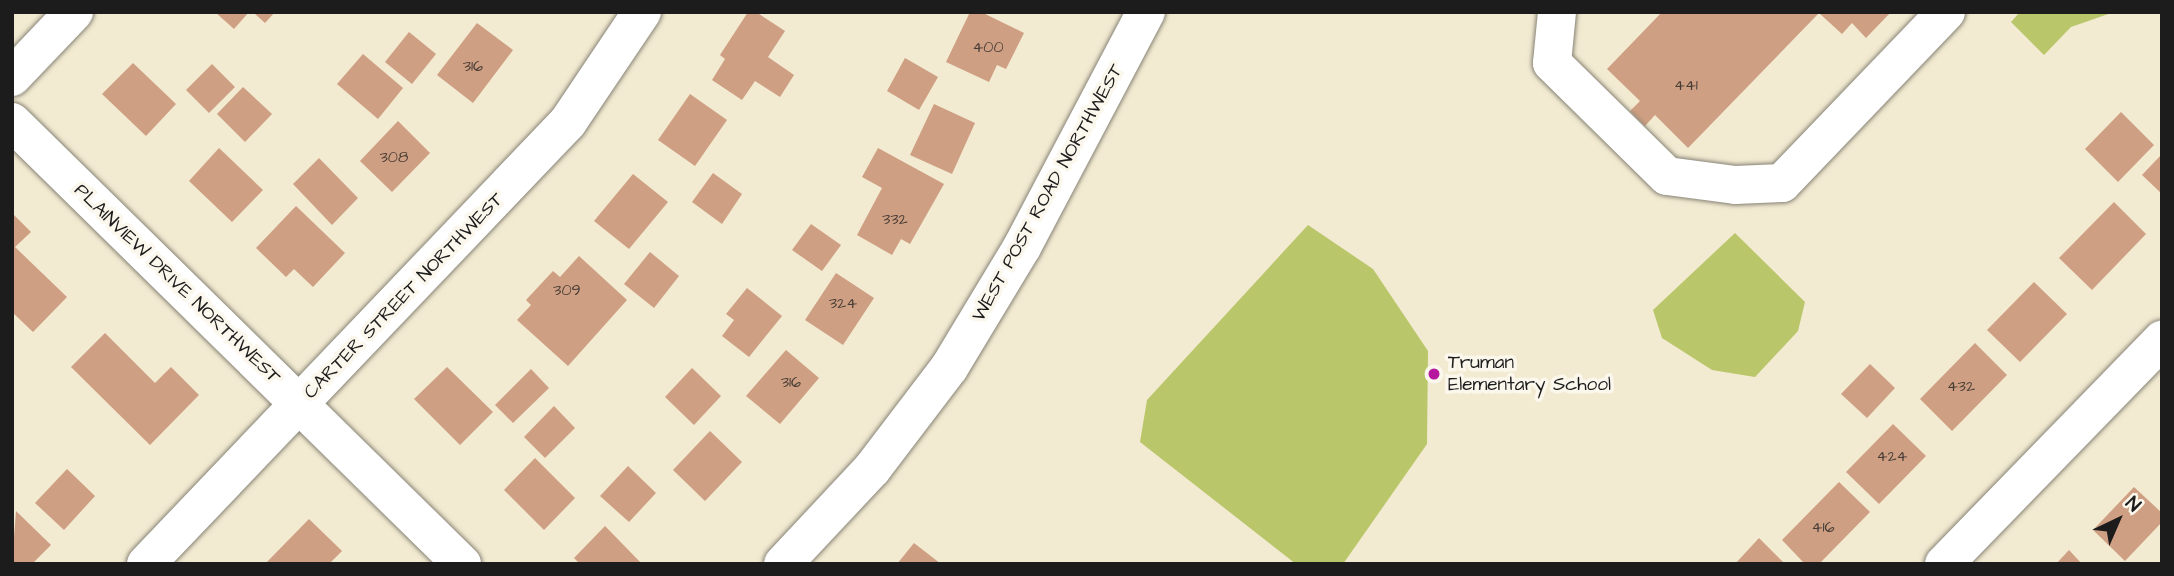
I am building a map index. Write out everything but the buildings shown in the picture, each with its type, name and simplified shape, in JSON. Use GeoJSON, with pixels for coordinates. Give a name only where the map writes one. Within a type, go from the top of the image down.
{"type":"FeatureCollection","features":[{"type":"Feature","properties":{"kind":"street"},"geometry":{"type":"LineString","coordinates":[[12,77],[74,12]]}},
{"type":"Feature","properties":{"kind":"street","name":"CARTER STREET NORTHWEST"},"geometry":{"type":"LineString","coordinates":[[146,564],[568,122],[642,12]]}},
{"type":"Feature","properties":{"kind":"street","name":"WEST POST ROAD NORTHWEST"},"geometry":{"type":"LineString","coordinates":[[783,564],[872,469],[949,368],[1022,247],[1146,12]]}},
{"type":"Feature","properties":{"kind":"street"},"geometry":{"type":"LineString","coordinates":[[1558,12],[1552,63],[1667,176],[1735,185],[1782,183],[1946,12]]}},
{"type":"Feature","properties":{"kind":"street","name":"PLAINVIEW DRIVE NORTHWEST"},"geometry":{"type":"LineString","coordinates":[[12,122],[462,564]]}},
{"type":"Feature","properties":{"kind":"street"},"geometry":{"type":"LineString","coordinates":[[1944,564],[2162,340]]}},
{"type":"Feature","properties":{"kind":"green space"},"geometry":{"type":"Polygon","coordinates":[[[2020,12],[2114,12],[2071,27],[2044,55],[2011,22],[2020,12]]]}},
{"type":"Feature","properties":{"kind":"green space"},"geometry":{"type":"Polygon","coordinates":[[[1308,225],[1373,269],[1428,351],[1427,444],[1343,564],[1296,564],[1140,442],[1147,400],[1308,225]]]}},
{"type":"Feature","properties":{"kind":"green space"},"geometry":{"type":"Polygon","coordinates":[[[1735,233],[1805,302],[1798,331],[1755,377],[1712,370],[1662,338],[1653,310],[1735,233]]]}},
{"type":"Feature","properties":{"kind":"place","name":"Truman Elementary School"},"geometry":{"type":"Point","coordinates":[1434,374]}}]}
